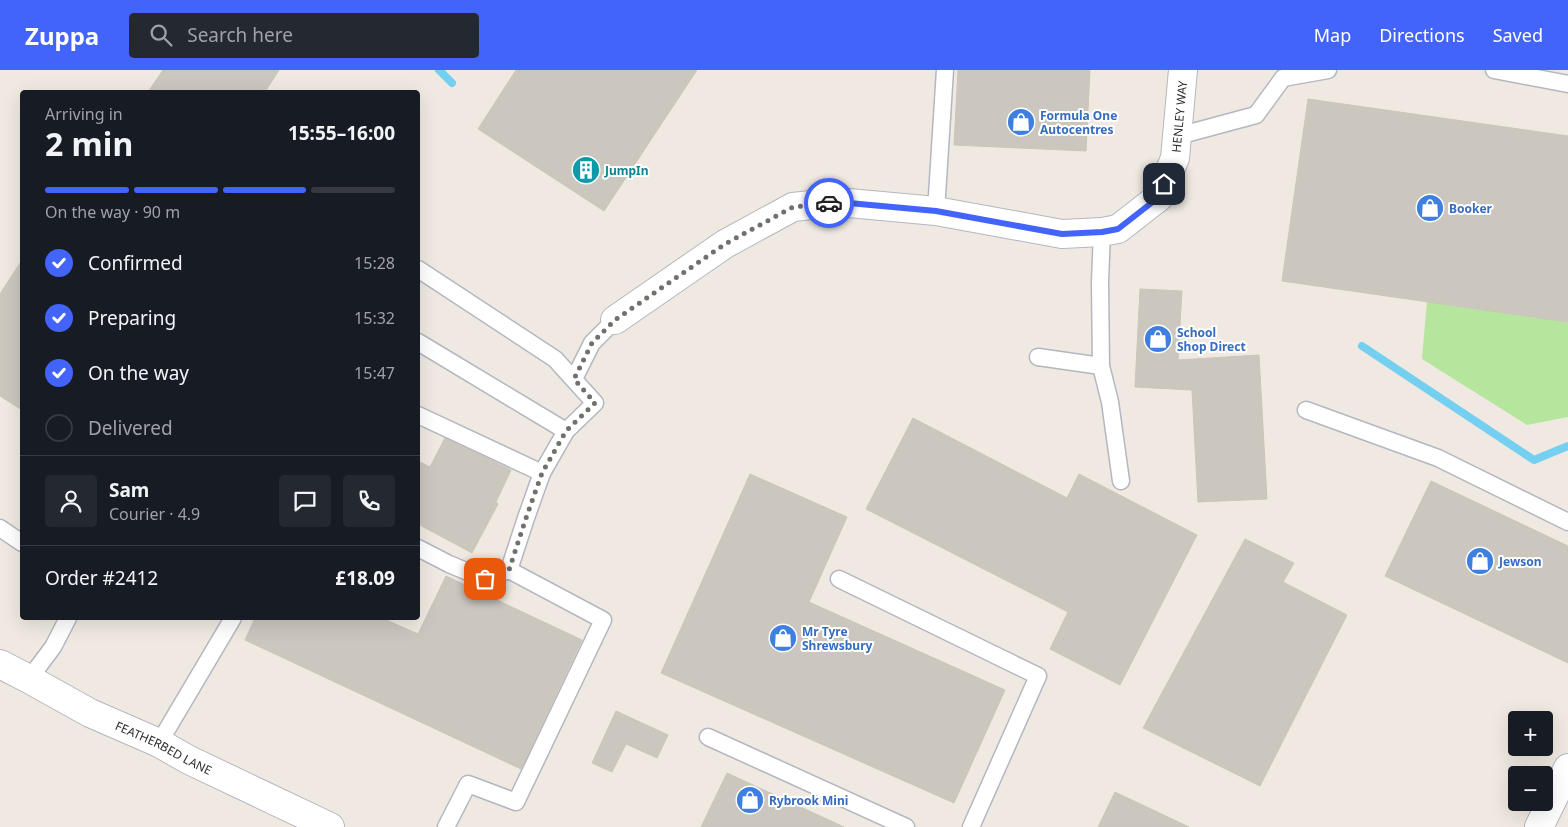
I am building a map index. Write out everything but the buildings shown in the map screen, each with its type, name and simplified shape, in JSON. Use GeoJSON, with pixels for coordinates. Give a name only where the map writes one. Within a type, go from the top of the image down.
{"type":"FeatureCollection","features":[{"type":"Feature","properties":{"kind":"street","name":"HENLEY WAY"},"geometry":{"type":"LineString","coordinates":[[615,320],[725,244],[793,207],[838,202],[936,211],[1062,234],[1102,232],[1118,229],[1159,197],[1176,158],[1182,70]]}},
{"type":"Feature","properties":{"kind":"street","name":"FEATHERBED LANE"},"geometry":{"type":"LineString","coordinates":[[0,664],[29,678],[90,713],[159,743],[189,760],[330,827]]}},
{"type":"Feature","properties":{"kind":"street"},"geometry":{"type":"LineString","coordinates":[[1539,827],[1568,768]]}},
{"type":"Feature","properties":{"kind":"lane"},"geometry":{"type":"LineString","coordinates":[[936,211],[945,70]]}},
{"type":"Feature","properties":{"kind":"lane"},"geometry":{"type":"LineString","coordinates":[[1178,136],[1256,115],[1284,78],[1328,70]]}},
{"type":"Feature","properties":{"kind":"lane"},"geometry":{"type":"LineString","coordinates":[[1494,70],[1568,84]]}},
{"type":"Feature","properties":{"kind":"lane"},"geometry":{"type":"LineString","coordinates":[[1102,232],[1100,282],[1101,366],[1110,402],[1121,481]]}},
{"type":"Feature","properties":{"kind":"lane"},"geometry":{"type":"LineString","coordinates":[[420,270],[555,359],[595,403],[566,431],[542,473],[509,570]]}},
{"type":"Feature","properties":{"kind":"lane"},"geometry":{"type":"LineString","coordinates":[[574,379],[592,343],[615,320]]}},
{"type":"Feature","properties":{"kind":"lane"},"geometry":{"type":"LineString","coordinates":[[420,343],[566,431]]}},
{"type":"Feature","properties":{"kind":"lane"},"geometry":{"type":"LineString","coordinates":[[1038,357],[1101,366]]}},
{"type":"Feature","properties":{"kind":"lane"},"geometry":{"type":"LineString","coordinates":[[1306,410],[1438,458],[1568,522]]}},
{"type":"Feature","properties":{"kind":"lane"},"geometry":{"type":"LineString","coordinates":[[420,416],[542,473]]}},
{"type":"Feature","properties":{"kind":"lane"},"geometry":{"type":"LineString","coordinates":[[0,528],[20,542]]}},
{"type":"Feature","properties":{"kind":"lane"},"geometry":{"type":"LineString","coordinates":[[420,549],[485,579],[509,570],[604,620],[516,802],[468,784],[446,827]]}},
{"type":"Feature","properties":{"kind":"lane"},"geometry":{"type":"LineString","coordinates":[[839,579],[1038,676],[971,827]]}},
{"type":"Feature","properties":{"kind":"lane"},"geometry":{"type":"LineString","coordinates":[[29,678],[53,646],[67,620]]}},
{"type":"Feature","properties":{"kind":"lane"},"geometry":{"type":"LineString","coordinates":[[159,743],[232,620]]}},
{"type":"Feature","properties":{"kind":"lane"},"geometry":{"type":"LineString","coordinates":[[708,737],[906,827]]}},
{"type":"Feature","properties":{"kind":"green space"},"geometry":{"type":"Polygon","coordinates":[[[1427,301],[1568,322],[1568,417],[1527,425],[1422,359],[1427,301]]]}},
{"type":"Feature","properties":{"kind":"waterway"},"geometry":{"type":"LineString","coordinates":[[439,70],[452,83]]}},
{"type":"Feature","properties":{"kind":"waterway"},"geometry":{"type":"LineString","coordinates":[[1362,346],[1534,460],[1568,446]]}},
{"type":"Feature","properties":{"kind":"way so far"},"geometry":{"type":"LineString","coordinates":[[485,579],[509,570],[542,473],[566,431],[595,403],[574,379],[592,343],[615,320],[725,244],[793,207],[829,203]]}},
{"type":"Feature","properties":{"kind":"place","name":"Formula One Autocentres"},"geometry":{"type":"Point","coordinates":[1021,122]}},
{"type":"Feature","properties":{"kind":"place","name":"JumpIn"},"geometry":{"type":"Point","coordinates":[586,170]}},
{"type":"Feature","properties":{"kind":"place","name":"Booker"},"geometry":{"type":"Point","coordinates":[1430,208]}},
{"type":"Feature","properties":{"kind":"place","name":"School Shop Direct"},"geometry":{"type":"Point","coordinates":[1158,339]}},
{"type":"Feature","properties":{"kind":"place","name":"Jewson"},"geometry":{"type":"Point","coordinates":[1480,561]}},
{"type":"Feature","properties":{"kind":"place","name":"Mr Tyre Shrewsbury"},"geometry":{"type":"Point","coordinates":[783,638]}},
{"type":"Feature","properties":{"kind":"place","name":"Rybrook Mini"},"geometry":{"type":"Point","coordinates":[750,800]}},
{"type":"Feature","properties":{"kind":"route"},"geometry":{"type":"LineString","coordinates":[[829,203],[838,202],[936,211],[1062,234],[1102,232],[1118,229],[1159,197],[1164,184]]}}]}
